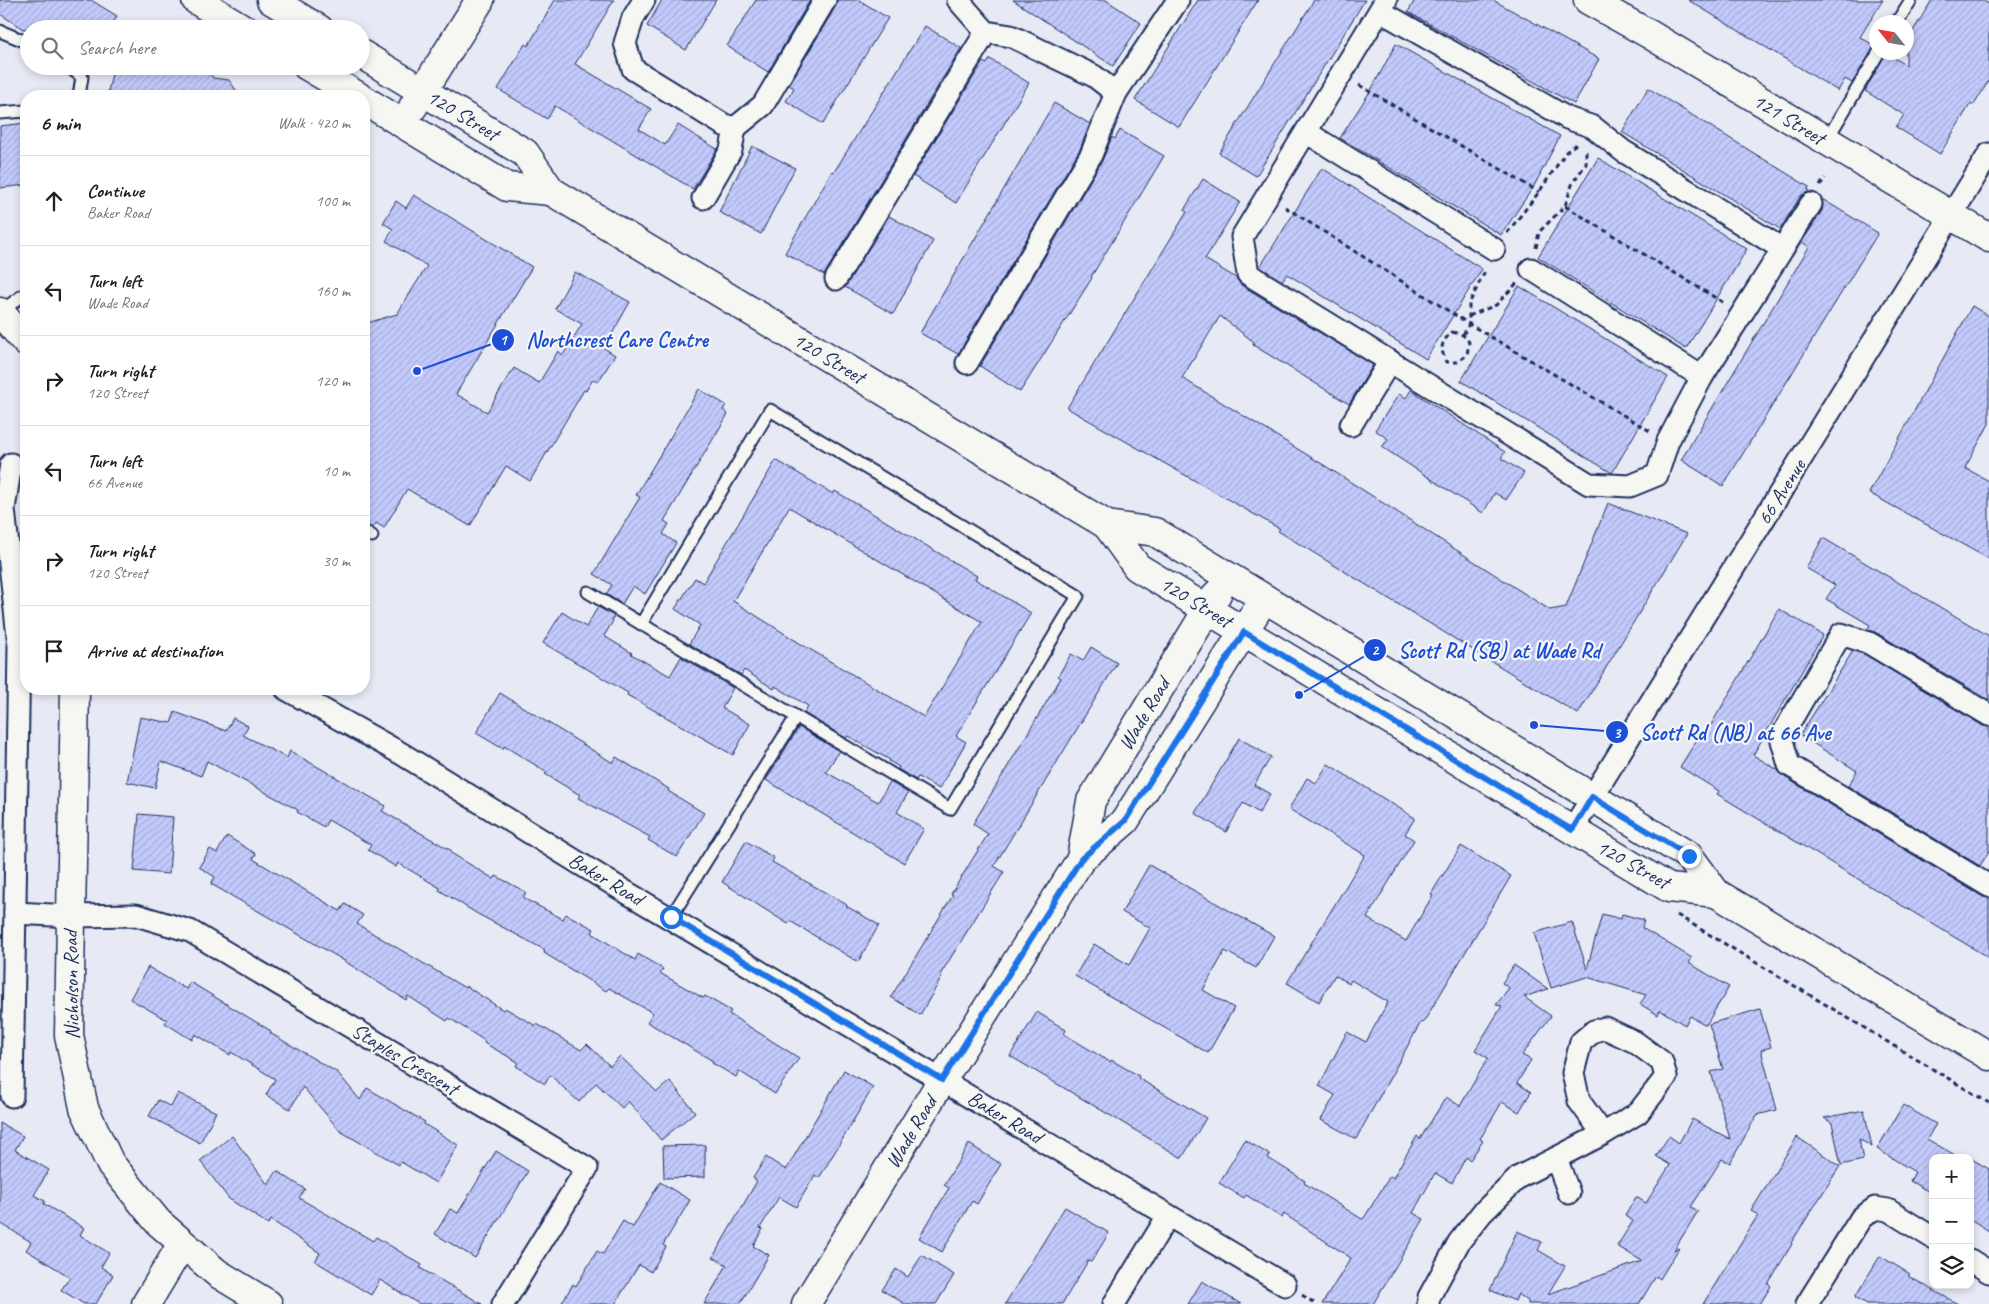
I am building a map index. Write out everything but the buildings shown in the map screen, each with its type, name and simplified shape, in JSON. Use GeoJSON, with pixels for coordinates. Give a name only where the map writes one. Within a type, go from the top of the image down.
{"type":"FeatureCollection","features":[{"type":"Feature","properties":{"kind":"main road"},"geometry":{"type":"LineString","coordinates":[[196,0],[229,20]]}},
{"type":"Feature","properties":{"kind":"main road"},"geometry":{"type":"LineString","coordinates":[[271,0],[304,20]]}},
{"type":"Feature","properties":{"kind":"main road"},"geometry":{"type":"LineString","coordinates":[[403,124],[480,0]]}},
{"type":"Feature","properties":{"kind":"main road","name":"121 Street"},"geometry":{"type":"LineString","coordinates":[[1588,0],[1649,34],[1989,238]]}},
{"type":"Feature","properties":{"kind":"main road","name":"120 Street"},"geometry":{"type":"LineString","coordinates":[[370,60],[525,152],[551,191],[1107,525],[1154,532],[1689,856],[1716,893],[1989,1056]]}},
{"type":"Feature","properties":{"kind":"main road"},"geometry":{"type":"LineString","coordinates":[[322,75],[348,90]]}},
{"type":"Feature","properties":{"kind":"main road","name":"120 Street"},"geometry":{"type":"LineString","coordinates":[[370,104],[507,187],[551,191]]}},
{"type":"Feature","properties":{"kind":"main road"},"geometry":{"type":"LineString","coordinates":[[0,312],[20,335]]}},
{"type":"Feature","properties":{"kind":"main road","name":"120 Street"},"geometry":{"type":"LineString","coordinates":[[1107,525],[1137,567],[1244,632],[1669,888],[1716,893]]}},
{"type":"Feature","properties":{"kind":"main road","name":"Wade Road"},"geometry":{"type":"LineString","coordinates":[[1081,859],[1091,801],[1227,577]]}},
{"type":"Feature","properties":{"kind":"main road","name":"Wade Road"},"geometry":{"type":"LineString","coordinates":[[806,1304],[942,1080],[1081,859],[1125,821],[1264,599]]}},
{"type":"Feature","properties":{"kind":"main road","name":"Nicholson Road"},"geometry":{"type":"LineString","coordinates":[[75,695],[69,1035],[84,1108],[110,1164],[158,1222],[217,1273],[268,1304]]}},
{"type":"Feature","properties":{"kind":"main road"},"geometry":{"type":"LineString","coordinates":[[146,1304],[182,1244]]}},
{"type":"Feature","properties":{"kind":"street"},"geometry":{"type":"LineString","coordinates":[[644,0],[633,18],[625,43],[633,69],[724,125],[736,128]]}},
{"type":"Feature","properties":{"kind":"street"},"geometry":{"type":"LineString","coordinates":[[703,198],[731,150],[736,128],[763,105],[825,0]]}},
{"type":"Feature","properties":{"kind":"street"},"geometry":{"type":"LineString","coordinates":[[958,0],[986,32],[1011,36],[1094,76],[1116,93]]}},
{"type":"Feature","properties":{"kind":"street"},"geometry":{"type":"LineString","coordinates":[[966,363],[1091,155],[1116,93],[1178,0]]}},
{"type":"Feature","properties":{"kind":"street"},"geometry":{"type":"LineString","coordinates":[[1781,248],[1623,151],[1593,127],[1567,118],[1383,5],[1242,237],[1248,274],[1589,484],[1630,486],[1657,475],[1668,441],[1702,377],[1781,248],[1811,204]]}},
{"type":"Feature","properties":{"kind":"street"},"geometry":{"type":"LineString","coordinates":[[836,279],[986,32]]}},
{"type":"Feature","properties":{"kind":"street"},"geometry":{"type":"LineString","coordinates":[[1306,132],[1494,249]]}},
{"type":"Feature","properties":{"kind":"street","name":"66 Avenue"},"geometry":{"type":"LineString","coordinates":[[1572,830],[1989,154]]}},
{"type":"Feature","properties":{"kind":"street"},"geometry":{"type":"LineString","coordinates":[[1531,269],[1702,377]]}},
{"type":"Feature","properties":{"kind":"street"},"geometry":{"type":"LineString","coordinates":[[1351,425],[1390,361]]}},
{"type":"Feature","properties":{"kind":"street"},"geometry":{"type":"LineString","coordinates":[[11,464],[4,509],[20,625]]}},
{"type":"Feature","properties":{"kind":"street"},"geometry":{"type":"LineString","coordinates":[[1986,879],[1789,765],[1780,738],[1841,634],[1869,643],[1989,715]]}},
{"type":"Feature","properties":{"kind":"street"},"geometry":{"type":"LineString","coordinates":[[12,1096],[22,695]]}},
{"type":"Feature","properties":{"kind":"street","name":"Baker Road"},"geometry":{"type":"LineString","coordinates":[[297,695],[402,754],[616,886],[1285,1284]]}},
{"type":"Feature","properties":{"kind":"street","name":"Nicholson Road"},"geometry":{"type":"LineString","coordinates":[[15,913],[70,916]]}},
{"type":"Feature","properties":{"kind":"street","name":"Staples Crescent"},"geometry":{"type":"LineString","coordinates":[[70,916],[136,915],[190,931],[587,1168],[503,1304]]}},
{"type":"Feature","properties":{"kind":"street"},"geometry":{"type":"LineString","coordinates":[[1428,1304],[1459,1242],[1482,1213],[1519,1177],[1603,1134],[1638,1114],[1666,1076],[1662,1062],[1634,1042],[1605,1028],[1594,1031],[1581,1042],[1573,1073],[1580,1101],[1603,1134]]}},
{"type":"Feature","properties":{"kind":"street"},"geometry":{"type":"LineString","coordinates":[[1556,1158],[1569,1193]]}},
{"type":"Feature","properties":{"kind":"street"},"geometry":{"type":"LineString","coordinates":[[1807,1304],[1861,1218],[1875,1208],[1888,1210],[1929,1236]]}},
{"type":"Feature","properties":{"kind":"street"},"geometry":{"type":"LineString","coordinates":[[1114,1304],[1168,1216]]}},
{"type":"Feature","properties":{"kind":"street"},"geometry":{"type":"LineString","coordinates":[[1974,1263],[1989,1272]]}},
{"type":"Feature","properties":{"kind":"lane"},"geometry":{"type":"LineString","coordinates":[[1900,15],[1906,2]]}},
{"type":"Feature","properties":{"kind":"lane"},"geometry":{"type":"LineString","coordinates":[[0,31],[20,39]]}},
{"type":"Feature","properties":{"kind":"lane"},"geometry":{"type":"LineString","coordinates":[[1826,141],[1874,60]]}},
{"type":"Feature","properties":{"kind":"lane"},"geometry":{"type":"LineString","coordinates":[[78,75],[82,78],[80,90]]}},
{"type":"Feature","properties":{"kind":"lane"},"geometry":{"type":"LineString","coordinates":[[0,113],[20,111]]}},
{"type":"Feature","properties":{"kind":"lane"},"geometry":{"type":"LineString","coordinates":[[0,312],[20,297]]}},
{"type":"Feature","properties":{"kind":"lane"},"geometry":{"type":"LineString","coordinates":[[588,592],[641,624],[796,717],[950,809],[1078,596],[770,410],[641,624]]}},
{"type":"Feature","properties":{"kind":"lane"},"geometry":{"type":"LineString","coordinates":[[671,917],[796,717]]}},
{"type":"Feature","properties":{"kind":"path"},"geometry":{"type":"LineString","coordinates":[[1341,74],[1539,192]]}},
{"type":"Feature","properties":{"kind":"path"},"geometry":{"type":"LineString","coordinates":[[1463,335],[1469,324],[1469,316],[1469,304],[1494,249],[1539,192],[1566,152],[1574,144],[1581,144],[1586,152],[1586,164],[1573,182],[1565,206],[1539,232],[1531,269],[1496,305],[1469,316]]}},
{"type":"Feature","properties":{"kind":"path"},"geometry":{"type":"LineString","coordinates":[[1267,196],[1469,324],[1668,441]]}},
{"type":"Feature","properties":{"kind":"path"},"geometry":{"type":"LineString","coordinates":[[1565,206],[1741,314]]}},
{"type":"Feature","properties":{"kind":"path"},"geometry":{"type":"LineString","coordinates":[[1452,332],[1463,335],[1469,342],[1467,355],[1457,362],[1446,362],[1440,348],[1443,340],[1452,332]]}},
{"type":"Feature","properties":{"kind":"path"},"geometry":{"type":"LineString","coordinates":[[1674,912],[1989,1103]]}},
{"type":"Feature","properties":{"kind":"place","name":"Northcrest Care Centre"},"geometry":{"type":"Point","coordinates":[417,371]}},
{"type":"Feature","properties":{"kind":"place","name":"Scott Rd (SB) at Wade Rd"},"geometry":{"type":"Point","coordinates":[1299,695]}},
{"type":"Feature","properties":{"kind":"place","name":"Scott Rd (NB) at 66 Ave"},"geometry":{"type":"Point","coordinates":[1534,725]}},
{"type":"Feature","properties":{"kind":"route"},"geometry":{"type":"LineString","coordinates":[[671,917],[942,1080],[1081,859],[1125,821],[1244,632],[1453,756],[1572,830],[1592,797],[1689,856]]}}]}
